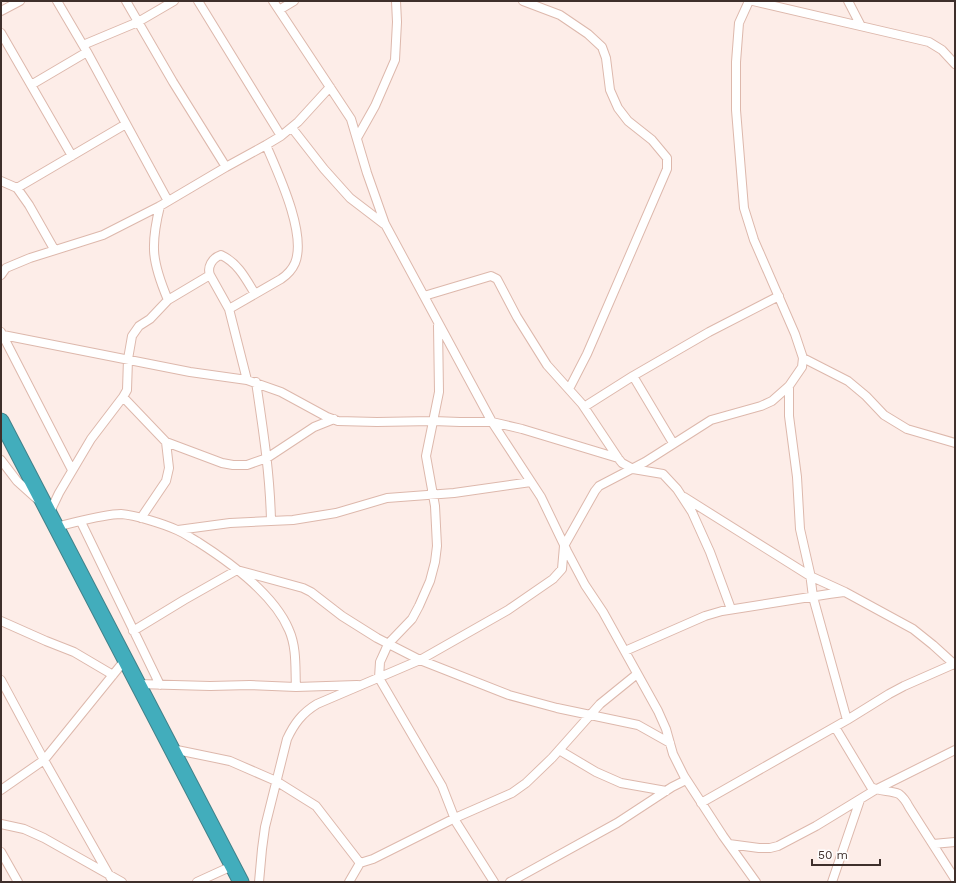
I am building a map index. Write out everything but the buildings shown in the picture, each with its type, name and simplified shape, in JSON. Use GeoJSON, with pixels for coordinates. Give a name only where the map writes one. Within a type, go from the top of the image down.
{"type":"FeatureCollection","features":[{"type":"Feature","properties":{"kind":"highway"},"geometry":{"type":"LineString","coordinates":[[1,421],[241,882]]}},
{"type":"Feature","properties":{"kind":"street"},"geometry":{"type":"LineString","coordinates":[[1,11],[20,1]]}},
{"type":"Feature","properties":{"kind":"street"},"geometry":{"type":"LineString","coordinates":[[57,1],[85,48],[168,201]]}},
{"type":"Feature","properties":{"kind":"street"},"geometry":{"type":"LineString","coordinates":[[126,1],[226,167]]}},
{"type":"Feature","properties":{"kind":"street"},"geometry":{"type":"LineString","coordinates":[[31,85],[85,48],[138,22],[174,1]]}},
{"type":"Feature","properties":{"kind":"street"},"geometry":{"type":"LineString","coordinates":[[198,1],[281,136]]}},
{"type":"Feature","properties":{"kind":"street"},"geometry":{"type":"LineString","coordinates":[[274,1],[351,119],[367,173],[385,224],[492,422],[545,505],[564,546],[585,584],[603,612],[658,711],[675,758],[686,780],[756,882]]}},
{"type":"Feature","properties":{"kind":"street"},"geometry":{"type":"LineString","coordinates":[[279,10],[294,1]]}},
{"type":"Feature","properties":{"kind":"street"},"geometry":{"type":"LineString","coordinates":[[357,138],[375,106],[395,60],[398,22],[396,1]]}},
{"type":"Feature","properties":{"kind":"street"},"geometry":{"type":"LineString","coordinates":[[523,1],[560,15],[588,34],[602,47],[606,58],[610,90],[618,108],[628,121],[652,140],[667,158],[667,169],[588,354],[570,390]]}},
{"type":"Feature","properties":{"kind":"street"},"geometry":{"type":"LineString","coordinates":[[259,882],[265,827],[287,739],[292,728],[305,712],[317,704],[420,660],[508,610],[553,579],[562,569],[564,546],[595,491],[606,482],[633,469],[711,420],[768,403],[777,398],[789,386],[802,367],[803,358],[795,334],[754,240],[744,208],[736,110],[736,62],[739,23],[749,1]]}},
{"type":"Feature","properties":{"kind":"street"},"geometry":{"type":"LineString","coordinates":[[753,1],[929,42],[942,50],[955,64]]}},
{"type":"Feature","properties":{"kind":"street"},"geometry":{"type":"LineString","coordinates":[[848,1],[861,26]]}},
{"type":"Feature","properties":{"kind":"street"},"geometry":{"type":"LineString","coordinates":[[1,33],[72,156]]}},
{"type":"Feature","properties":{"kind":"street"},"geometry":{"type":"LineString","coordinates":[[1,276],[6,268],[54,249],[103,234],[160,206],[281,136],[298,122],[330,87]]}},
{"type":"Feature","properties":{"kind":"street"},"geometry":{"type":"LineString","coordinates":[[17,188],[126,124]]}},
{"type":"Feature","properties":{"kind":"street"},"geometry":{"type":"LineString","coordinates":[[292,128],[324,169],[350,198],[385,224]]}},
{"type":"Feature","properties":{"kind":"street"},"geometry":{"type":"LineString","coordinates":[[229,309],[281,279],[289,273],[295,262],[298,234],[285,190],[266,145]]}},
{"type":"Feature","properties":{"kind":"street"},"geometry":{"type":"LineString","coordinates":[[1,181],[17,188],[29,205],[54,249]]}},
{"type":"Feature","properties":{"kind":"street"},"geometry":{"type":"LineString","coordinates":[[160,206],[153,243],[154,260],[168,300]]}},
{"type":"Feature","properties":{"kind":"street"},"geometry":{"type":"LineString","coordinates":[[247,380],[229,309],[208,269],[217,256],[221,255],[238,267],[255,294]]}},
{"type":"Feature","properties":{"kind":"street"},"geometry":{"type":"LineString","coordinates":[[50,516],[72,470],[91,438],[127,390],[128,359],[132,336],[139,326],[150,319],[168,300],[210,275]]}},
{"type":"Feature","properties":{"kind":"street"},"geometry":{"type":"LineString","coordinates":[[424,296],[490,276],[494,277],[500,282],[517,317],[547,365],[584,407],[618,458]]}},
{"type":"Feature","properties":{"kind":"street"},"geometry":{"type":"LineString","coordinates":[[584,407],[633,376],[709,332],[779,296]]}},
{"type":"Feature","properties":{"kind":"street"},"geometry":{"type":"LineString","coordinates":[[438,323],[439,392],[426,456],[433,496],[437,546],[435,562],[430,582],[412,619],[388,644],[380,662],[379,678],[442,786],[454,818],[494,882]]}},
{"type":"Feature","properties":{"kind":"street"},"geometry":{"type":"LineString","coordinates":[[2,333],[128,359],[256,382],[281,392],[334,420],[377,422],[492,422],[618,458],[633,469],[663,474],[682,496],[692,512],[710,552],[731,609]]}},
{"type":"Feature","properties":{"kind":"street"},"geometry":{"type":"LineString","coordinates":[[2,333],[72,470]]}},
{"type":"Feature","properties":{"kind":"street"},"geometry":{"type":"LineString","coordinates":[[803,358],[848,381],[866,396],[884,415],[907,429],[955,442]]}},
{"type":"Feature","properties":{"kind":"street"},"geometry":{"type":"LineString","coordinates":[[633,376],[674,443]]}},
{"type":"Feature","properties":{"kind":"street"},"geometry":{"type":"LineString","coordinates":[[256,382],[267,458],[271,521]]}},
{"type":"Feature","properties":{"kind":"street"},"geometry":{"type":"LineString","coordinates":[[789,386],[789,416],[797,477],[799,523],[813,597],[847,720]]}},
{"type":"Feature","properties":{"kind":"street"},"geometry":{"type":"LineString","coordinates":[[122,397],[166,442],[222,463],[233,465],[246,466],[267,458],[321,424],[334,420]]}},
{"type":"Feature","properties":{"kind":"street"},"geometry":{"type":"LineString","coordinates":[[141,518],[166,481],[169,468],[166,442]]}},
{"type":"Feature","properties":{"kind":"street"},"geometry":{"type":"LineString","coordinates":[[1,460],[17,481],[50,516],[81,522],[112,515],[130,515],[141,518],[178,530],[207,548],[237,570],[265,596],[286,624],[293,643],[296,688]]}},
{"type":"Feature","properties":{"kind":"street"},"geometry":{"type":"LineString","coordinates":[[178,530],[230,523],[293,520],[336,513],[393,497],[433,496],[531,482]]}},
{"type":"Feature","properties":{"kind":"street"},"geometry":{"type":"LineString","coordinates":[[682,496],[810,576],[844,592],[913,629],[955,664],[904,686],[701,803]]}},
{"type":"Feature","properties":{"kind":"street"},"geometry":{"type":"LineString","coordinates":[[81,522],[160,685]]}},
{"type":"Feature","properties":{"kind":"street"},"geometry":{"type":"LineString","coordinates":[[134,631],[237,570],[303,588],[311,592],[342,616],[388,644],[420,660],[509,695],[557,708],[641,726],[670,743]]}},
{"type":"Feature","properties":{"kind":"street"},"geometry":{"type":"LineString","coordinates":[[625,651],[705,616],[731,609],[844,592]]}},
{"type":"Feature","properties":{"kind":"street"},"geometry":{"type":"LineString","coordinates":[[1,621],[74,652],[113,675]]}},
{"type":"Feature","properties":{"kind":"street"},"geometry":{"type":"LineString","coordinates":[[1,790],[44,760],[126,660]]}},
{"type":"Feature","properties":{"kind":"street"},"geometry":{"type":"LineString","coordinates":[[349,882],[360,863],[373,859],[454,818],[521,788],[559,750],[607,697],[637,674]]}},
{"type":"Feature","properties":{"kind":"street"},"geometry":{"type":"LineString","coordinates":[[1,680],[113,882]]}},
{"type":"Feature","properties":{"kind":"street"},"geometry":{"type":"LineString","coordinates":[[138,684],[210,686],[255,685],[296,688],[364,685]]}},
{"type":"Feature","properties":{"kind":"street"},"geometry":{"type":"LineString","coordinates":[[835,727],[871,787],[876,790],[901,796],[955,879]]}},
{"type":"Feature","properties":{"kind":"street"},"geometry":{"type":"LineString","coordinates":[[172,749],[230,761],[276,781],[316,806],[360,863]]}},
{"type":"Feature","properties":{"kind":"street"},"geometry":{"type":"LineString","coordinates":[[559,750],[596,772],[621,784],[666,791]]}},
{"type":"Feature","properties":{"kind":"street"},"geometry":{"type":"LineString","coordinates":[[729,844],[759,848],[778,846],[816,826],[876,790],[955,750]]}},
{"type":"Feature","properties":{"kind":"street"},"geometry":{"type":"LineString","coordinates":[[510,882],[617,823],[666,791],[686,780]]}},
{"type":"Feature","properties":{"kind":"street"},"geometry":{"type":"LineString","coordinates":[[832,882],[860,800]]}},
{"type":"Feature","properties":{"kind":"street"},"geometry":{"type":"LineString","coordinates":[[1,824],[38,835],[122,882]]}},
{"type":"Feature","properties":{"kind":"street"},"geometry":{"type":"LineString","coordinates":[[933,844],[955,842]]}},
{"type":"Feature","properties":{"kind":"street"},"geometry":{"type":"LineString","coordinates":[[1,852],[18,882]]}},
{"type":"Feature","properties":{"kind":"street"},"geometry":{"type":"LineString","coordinates":[[197,882],[232,866]]}},
{"type":"Feature","properties":{"kind":"street"},"geometry":{"type":"LineString","coordinates":[[518,878],[526,882]]}}]}
